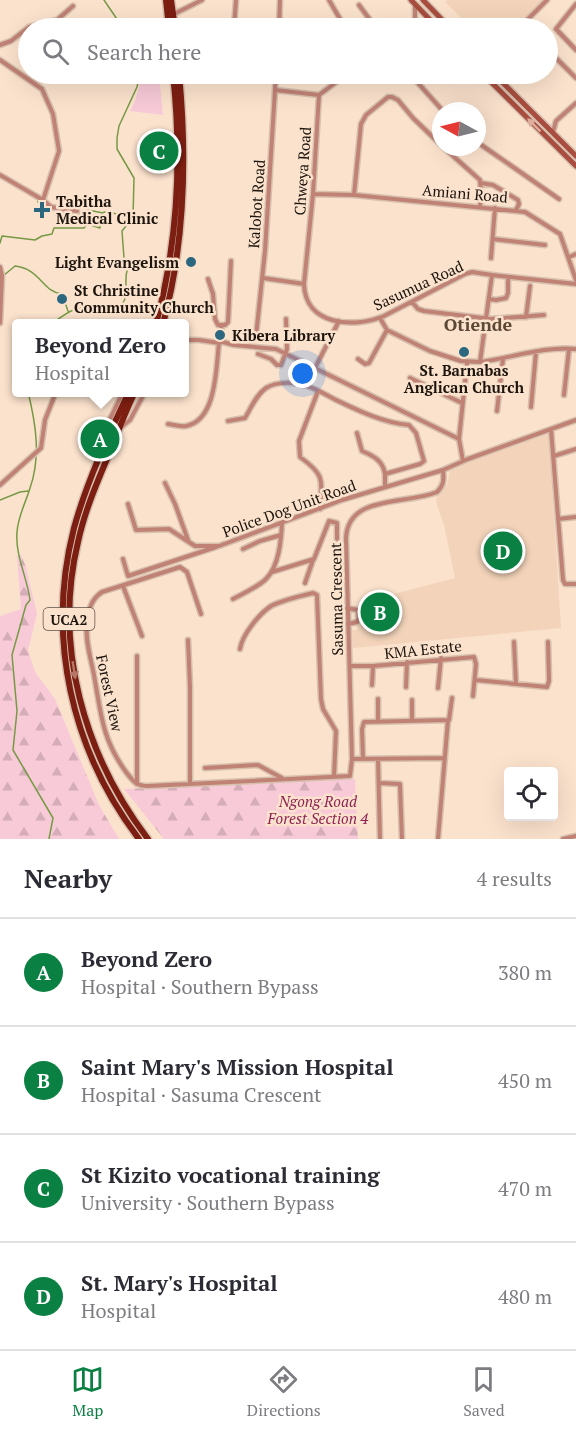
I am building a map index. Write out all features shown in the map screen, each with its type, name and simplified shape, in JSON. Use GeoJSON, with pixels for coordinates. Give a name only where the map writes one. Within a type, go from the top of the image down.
{"type":"FeatureCollection","features":[{"type":"Feature","properties":{"kind":"highway"},"geometry":{"type":"LineString","coordinates":[[166,0],[168,18]]}},
{"type":"Feature","properties":{"kind":"highway"},"geometry":{"type":"LineString","coordinates":[[171,0],[174,18]]}},
{"type":"Feature","properties":{"kind":"highway"},"geometry":{"type":"LineString","coordinates":[[157,319],[166,279],[179,175],[174,84]]}},
{"type":"Feature","properties":{"kind":"highway"},"geometry":{"type":"LineString","coordinates":[[164,319],[176,260],[182,203],[184,157],[180,84]]}},
{"type":"Feature","properties":{"kind":"highway","name":"UCA2"},"geometry":{"type":"LineString","coordinates":[[127,397],[103,450],[78,516],[66,565],[62,615],[66,671],[80,729],[110,795],[139,839]]}},
{"type":"Feature","properties":{"kind":"highway","name":"UCA2"},"geometry":{"type":"LineString","coordinates":[[133,397],[87,509],[77,544],[69,603],[70,635],[77,690],[91,739],[115,790],[148,839]]}},
{"type":"Feature","properties":{"kind":"main road"},"geometry":{"type":"LineString","coordinates":[[423,0],[440,18]]}},
{"type":"Feature","properties":{"kind":"main road"},"geometry":{"type":"LineString","coordinates":[[413,2],[428,18]]}},
{"type":"Feature","properties":{"kind":"main road"},"geometry":{"type":"LineString","coordinates":[[493,84],[576,166]]}},
{"type":"Feature","properties":{"kind":"main road"},"geometry":{"type":"LineString","coordinates":[[504,84],[576,156]]}},
{"type":"Feature","properties":{"kind":"street"},"geometry":{"type":"LineString","coordinates":[[173,14],[202,0]]}},
{"type":"Feature","properties":{"kind":"street"},"geometry":{"type":"LineString","coordinates":[[235,18],[236,0]]}},
{"type":"Feature","properties":{"kind":"street"},"geometry":{"type":"LineString","coordinates":[[279,18],[280,0]]}},
{"type":"Feature","properties":{"kind":"street"},"geometry":{"type":"LineString","coordinates":[[329,0],[339,18]]}},
{"type":"Feature","properties":{"kind":"street"},"geometry":{"type":"LineString","coordinates":[[413,2],[415,18]]}},
{"type":"Feature","properties":{"kind":"street"},"geometry":{"type":"LineString","coordinates":[[529,18],[545,2]]}},
{"type":"Feature","properties":{"kind":"street"},"geometry":{"type":"LineString","coordinates":[[558,26],[576,4]]}},
{"type":"Feature","properties":{"kind":"street"},"geometry":{"type":"LineString","coordinates":[[360,5],[369,18]]}},
{"type":"Feature","properties":{"kind":"street"},"geometry":{"type":"LineString","coordinates":[[59,18],[73,6]]}},
{"type":"Feature","properties":{"kind":"street"},"geometry":{"type":"LineString","coordinates":[[558,31],[576,50]]}},
{"type":"Feature","properties":{"kind":"street"},"geometry":{"type":"LineString","coordinates":[[0,45],[18,36]]}},
{"type":"Feature","properties":{"kind":"street"},"geometry":{"type":"LineString","coordinates":[[0,60],[18,72]]}},
{"type":"Feature","properties":{"kind":"street"},"geometry":{"type":"LineString","coordinates":[[558,60],[576,78]]}},
{"type":"Feature","properties":{"kind":"street"},"geometry":{"type":"LineString","coordinates":[[35,84],[42,89],[53,114],[59,151],[43,200]]}},
{"type":"Feature","properties":{"kind":"street","name":"Kalobot Road"},"geometry":{"type":"LineString","coordinates":[[256,336],[263,278],[275,84]]}},
{"type":"Feature","properties":{"kind":"street"},"geometry":{"type":"LineString","coordinates":[[275,90],[319,95],[334,84]]}},
{"type":"Feature","properties":{"kind":"street"},"geometry":{"type":"LineString","coordinates":[[419,84],[435,102]]}},
{"type":"Feature","properties":{"kind":"street","name":"Chweya Road"},"geometry":{"type":"LineString","coordinates":[[304,284],[313,194],[319,95]]}},
{"type":"Feature","properties":{"kind":"street"},"geometry":{"type":"LineString","coordinates":[[354,195],[361,124],[366,115],[388,97],[398,100],[432,136]]}},
{"type":"Feature","properties":{"kind":"street"},"geometry":{"type":"LineString","coordinates":[[553,133],[556,121],[576,103]]}},
{"type":"Feature","properties":{"kind":"street"},"geometry":{"type":"LineString","coordinates":[[540,120],[556,121]]}},
{"type":"Feature","properties":{"kind":"street"},"geometry":{"type":"LineString","coordinates":[[486,148],[559,199]]}},
{"type":"Feature","properties":{"kind":"street"},"geometry":{"type":"LineString","coordinates":[[453,156],[482,183],[493,185],[518,200],[516,210]]}},
{"type":"Feature","properties":{"kind":"street"},"geometry":{"type":"LineString","coordinates":[[0,175],[51,207],[77,211]]}},
{"type":"Feature","properties":{"kind":"street"},"geometry":{"type":"LineString","coordinates":[[480,207],[482,183]]}},
{"type":"Feature","properties":{"kind":"street","name":"Amiani Road"},"geometry":{"type":"LineString","coordinates":[[313,194],[354,195],[516,210],[532,216],[557,231],[563,238],[576,282]]}},
{"type":"Feature","properties":{"kind":"street"},"geometry":{"type":"LineString","coordinates":[[491,258],[495,208]]}},
{"type":"Feature","properties":{"kind":"street"},"geometry":{"type":"LineString","coordinates":[[493,239],[545,245]]}},
{"type":"Feature","properties":{"kind":"street"},"geometry":{"type":"LineString","coordinates":[[569,257],[576,254]]}},
{"type":"Feature","properties":{"kind":"street"},"geometry":{"type":"LineString","coordinates":[[221,326],[228,322],[231,261]]}},
{"type":"Feature","properties":{"kind":"street"},"geometry":{"type":"LineString","coordinates":[[0,267],[2,276],[0,323]]}},
{"type":"Feature","properties":{"kind":"street","name":"Sasumua Road"},"geometry":{"type":"LineString","coordinates":[[304,284],[304,296],[310,307],[318,314],[339,321],[356,323],[380,318],[472,272],[576,282]]}},
{"type":"Feature","properties":{"kind":"street"},"geometry":{"type":"LineString","coordinates":[[480,362],[492,275]]}},
{"type":"Feature","properties":{"kind":"street"},"geometry":{"type":"LineString","coordinates":[[489,299],[506,298],[508,277]]}},
{"type":"Feature","properties":{"kind":"street"},"geometry":{"type":"LineString","coordinates":[[263,278],[304,284]]}},
{"type":"Feature","properties":{"kind":"street"},"geometry":{"type":"LineString","coordinates":[[208,279],[213,294],[215,320],[221,326]]}},
{"type":"Feature","properties":{"kind":"street"},"geometry":{"type":"LineString","coordinates":[[526,317],[530,286]]}},
{"type":"Feature","properties":{"kind":"street"},"geometry":{"type":"LineString","coordinates":[[412,302],[418,309],[424,311],[486,318],[544,315]]}},
{"type":"Feature","properties":{"kind":"street"},"geometry":{"type":"LineString","coordinates":[[380,318],[387,330],[446,357],[467,363],[503,359],[554,348],[576,349]]}},
{"type":"Feature","properties":{"kind":"street"},"geometry":{"type":"LineString","coordinates":[[258,354],[268,357],[278,366],[282,363],[285,354],[286,319]]}},
{"type":"Feature","properties":{"kind":"street"},"geometry":{"type":"LineString","coordinates":[[315,368],[339,321]]}},
{"type":"Feature","properties":{"kind":"street"},"geometry":{"type":"LineString","coordinates":[[168,424],[184,426],[193,424],[211,402],[221,342],[221,326]]}},
{"type":"Feature","properties":{"kind":"street"},"geometry":{"type":"LineString","coordinates":[[358,359],[365,364],[369,363],[387,330]]}},
{"type":"Feature","properties":{"kind":"street"},"geometry":{"type":"LineString","coordinates":[[189,340],[271,348],[459,439]]}},
{"type":"Feature","properties":{"kind":"street"},"geometry":{"type":"LineString","coordinates":[[564,394],[569,349]]}},
{"type":"Feature","properties":{"kind":"street"},"geometry":{"type":"LineString","coordinates":[[531,407],[536,352]]}},
{"type":"Feature","properties":{"kind":"street"},"geometry":{"type":"LineString","coordinates":[[497,411],[503,359]]}},
{"type":"Feature","properties":{"kind":"street"},"geometry":{"type":"LineString","coordinates":[[463,461],[459,439],[467,363]]}},
{"type":"Feature","properties":{"kind":"street"},"geometry":{"type":"LineString","coordinates":[[410,378],[462,403]]}},
{"type":"Feature","properties":{"kind":"street"},"geometry":{"type":"LineString","coordinates":[[228,421],[245,418],[261,393],[277,384],[302,384],[390,423],[412,428],[424,461],[385,474]]}},
{"type":"Feature","properties":{"kind":"street"},"geometry":{"type":"LineString","coordinates":[[318,391],[299,441],[300,457],[316,468],[321,483],[320,509]]}},
{"type":"Feature","properties":{"kind":"street"},"geometry":{"type":"LineString","coordinates":[[0,485],[41,448],[45,420],[54,397]]}},
{"type":"Feature","properties":{"kind":"street"},"geometry":{"type":"LineString","coordinates":[[110,419],[121,397]]}},
{"type":"Feature","properties":{"kind":"street"},"geometry":{"type":"LineString","coordinates":[[119,429],[130,420],[143,397]]}},
{"type":"Feature","properties":{"kind":"street"},"geometry":{"type":"LineString","coordinates":[[443,470],[576,420]]}},
{"type":"Feature","properties":{"kind":"street"},"geometry":{"type":"LineString","coordinates":[[551,429],[564,582],[568,585],[576,585]]}},
{"type":"Feature","properties":{"kind":"street"},"geometry":{"type":"LineString","coordinates":[[357,433],[361,449],[381,463],[385,474],[385,487]]}},
{"type":"Feature","properties":{"kind":"street"},"geometry":{"type":"LineString","coordinates":[[554,456],[576,449]]}},
{"type":"Feature","properties":{"kind":"street","name":"Police Dog Unit Road"},"geometry":{"type":"LineString","coordinates":[[128,504],[136,530],[169,529],[198,546],[219,546],[320,509],[443,470]]}},
{"type":"Feature","properties":{"kind":"street","name":"Sasuma Crescent"},"geometry":{"type":"LineString","coordinates":[[334,777],[346,777],[351,774],[352,759],[346,538],[349,524],[353,517],[364,508],[437,492],[444,481],[443,470]]}},
{"type":"Feature","properties":{"kind":"street"},"geometry":{"type":"LineString","coordinates":[[165,483],[188,541]]}},
{"type":"Feature","properties":{"kind":"street"},"geometry":{"type":"LineString","coordinates":[[558,519],[576,517]]}},
{"type":"Feature","properties":{"kind":"street"},"geometry":{"type":"LineString","coordinates":[[305,583],[329,521],[337,523],[337,539]]}},
{"type":"Feature","properties":{"kind":"street"},"geometry":{"type":"LineString","coordinates":[[272,572],[282,524]]}},
{"type":"Feature","properties":{"kind":"street"},"geometry":{"type":"LineString","coordinates":[[243,549],[281,535]]}},
{"type":"Feature","properties":{"kind":"street"},"geometry":{"type":"LineString","coordinates":[[123,559],[128,576],[219,546]]}},
{"type":"Feature","properties":{"kind":"street"},"geometry":{"type":"LineString","coordinates":[[233,599],[262,582],[272,572],[314,560]]}},
{"type":"Feature","properties":{"kind":"street","name":"Forest View"},"geometry":{"type":"LineString","coordinates":[[137,785],[117,759],[109,744],[99,712],[86,630],[89,609],[96,596],[102,592],[183,568],[187,572],[201,614]]}},
{"type":"Feature","properties":{"kind":"street"},"geometry":{"type":"LineString","coordinates":[[123,586],[142,636]]}},
{"type":"Feature","properties":{"kind":"street"},"geometry":{"type":"LineString","coordinates":[[137,785],[334,777],[336,731],[323,709],[321,699],[317,595],[313,593],[300,596],[269,608],[246,632],[240,649]]}},
{"type":"Feature","properties":{"kind":"street"},"geometry":{"type":"LineString","coordinates":[[347,608],[358,610],[359,618],[357,622],[348,624]]}},
{"type":"Feature","properties":{"kind":"street"},"geometry":{"type":"LineString","coordinates":[[188,640],[190,784]]}},
{"type":"Feature","properties":{"kind":"street"},"geometry":{"type":"LineString","coordinates":[[514,642],[516,684]]}},
{"type":"Feature","properties":{"kind":"street"},"geometry":{"type":"LineString","coordinates":[[473,696],[476,680],[548,686],[548,642]]}},
{"type":"Feature","properties":{"kind":"street","name":"Forest View"},"geometry":{"type":"LineString","coordinates":[[137,656],[137,785]]}},
{"type":"Feature","properties":{"kind":"street","name":"KMA Estate"},"geometry":{"type":"LineString","coordinates":[[350,666],[474,657],[476,680]]}},
{"type":"Feature","properties":{"kind":"street"},"geometry":{"type":"LineString","coordinates":[[438,688],[441,658]]}},
{"type":"Feature","properties":{"kind":"street"},"geometry":{"type":"LineString","coordinates":[[406,687],[407,662]]}},
{"type":"Feature","properties":{"kind":"street"},"geometry":{"type":"LineString","coordinates":[[372,685],[373,666]]}},
{"type":"Feature","properties":{"kind":"street"},"geometry":{"type":"LineString","coordinates":[[438,839],[452,698]]}},
{"type":"Feature","properties":{"kind":"street"},"geometry":{"type":"LineString","coordinates":[[378,699],[378,721]]}},
{"type":"Feature","properties":{"kind":"street"},"geometry":{"type":"LineString","coordinates":[[412,699],[412,720]]}},
{"type":"Feature","properties":{"kind":"street"},"geometry":{"type":"LineString","coordinates":[[363,759],[363,723],[445,719],[449,721]]}},
{"type":"Feature","properties":{"kind":"street"},"geometry":{"type":"LineString","coordinates":[[352,759],[446,758]]}},
{"type":"Feature","properties":{"kind":"street"},"geometry":{"type":"LineString","coordinates":[[378,759],[380,839]]}},
{"type":"Feature","properties":{"kind":"street"},"geometry":{"type":"LineString","coordinates":[[206,768],[258,765],[285,779]]}},
{"type":"Feature","properties":{"kind":"street"},"geometry":{"type":"LineString","coordinates":[[379,783],[400,784],[402,839]]}},
{"type":"Feature","properties":{"kind":"street"},"geometry":{"type":"LineString","coordinates":[[563,839],[576,836]]}},
{"type":"Feature","properties":{"kind":"shaded area"},"geometry":{"type":"Polygon","coordinates":[[[447,0],[543,0],[526,18],[462,18],[445,2],[447,0]]]}},
{"type":"Feature","properties":{"kind":"shaded area"},"geometry":{"type":"Polygon","coordinates":[[[549,434],[561,628],[353,648],[352,630],[357,630],[357,624],[364,623],[363,602],[455,578],[444,525],[436,502],[437,495],[447,485],[450,471],[479,458],[549,434]]]}},
{"type":"Feature","properties":{"kind":"green space"},"geometry":{"type":"Polygon","coordinates":[[[140,84],[160,84],[163,115],[130,111],[140,84]]]}},
{"type":"Feature","properties":{"kind":"green space"},"geometry":{"type":"Polygon","coordinates":[[[21,555],[37,614],[28,650],[35,672],[55,699],[99,805],[119,839],[0,839],[0,616],[21,609],[17,556],[21,555]]]}},
{"type":"Feature","properties":{"kind":"green space","name":"Ngong Road Forest Section 4"},"geometry":{"type":"Polygon","coordinates":[[[355,779],[358,839],[164,839],[124,789],[355,779]]]}},
{"type":"Feature","properties":{"kind":"waterway"},"geometry":{"type":"LineString","coordinates":[[104,0],[116,18]]}},
{"type":"Feature","properties":{"kind":"waterway"},"geometry":{"type":"LineString","coordinates":[[58,319],[76,309],[116,309],[124,301],[128,268],[124,258],[122,231],[133,217],[134,178],[117,149],[117,138],[119,126],[138,84]]}},
{"type":"Feature","properties":{"kind":"waterway"},"geometry":{"type":"LineString","coordinates":[[38,199],[38,202],[52,210],[85,215],[88,210],[103,213]]}},
{"type":"Feature","properties":{"kind":"waterway"},"geometry":{"type":"LineString","coordinates":[[0,243],[2,236],[35,240],[52,234],[54,228],[84,228],[87,224],[100,228],[104,212],[132,216]]}},
{"type":"Feature","properties":{"kind":"waterway"},"geometry":{"type":"LineString","coordinates":[[3,276],[15,266],[30,271],[50,289],[62,294],[68,311]]}},
{"type":"Feature","properties":{"kind":"waterway"},"geometry":{"type":"LineString","coordinates":[[29,397],[35,428],[35,464],[20,515],[17,541],[30,600],[26,605],[12,655],[17,711],[13,750],[53,818],[49,839]]}},
{"type":"Feature","properties":{"kind":"waterway"},"geometry":{"type":"LineString","coordinates":[[0,500],[28,491]]}},
{"type":"Feature","properties":{"kind":"place","name":"St Kizito vocational training"},"geometry":{"type":"Point","coordinates":[159,151]}},
{"type":"Feature","properties":{"kind":"place","name":"Tabitha Medical Clinic"},"geometry":{"type":"Point","coordinates":[42,210]}},
{"type":"Feature","properties":{"kind":"place","name":"Light Evangelism"},"geometry":{"type":"Point","coordinates":[191,262]}},
{"type":"Feature","properties":{"kind":"place","name":"St Christine Community Church"},"geometry":{"type":"Point","coordinates":[62,299]}},
{"type":"Feature","properties":{"kind":"place","name":"Kibera Library"},"geometry":{"type":"Point","coordinates":[220,335]}},
{"type":"Feature","properties":{"kind":"place","name":"St. Barnabas Anglican Church"},"geometry":{"type":"Point","coordinates":[464,352]}},
{"type":"Feature","properties":{"kind":"place","name":"Beyond Zero"},"geometry":{"type":"Point","coordinates":[100,439]}},
{"type":"Feature","properties":{"kind":"place","name":"St. Mary's Hospital"},"geometry":{"type":"Point","coordinates":[503,551]}},
{"type":"Feature","properties":{"kind":"place","name":"Saint Mary's Mission Hospital"},"geometry":{"type":"Point","coordinates":[380,612]}},
{"type":"Feature","properties":{"kind":"district","name":"Otiende"},"geometry":{"type":"Point","coordinates":[478,324]}}]}
